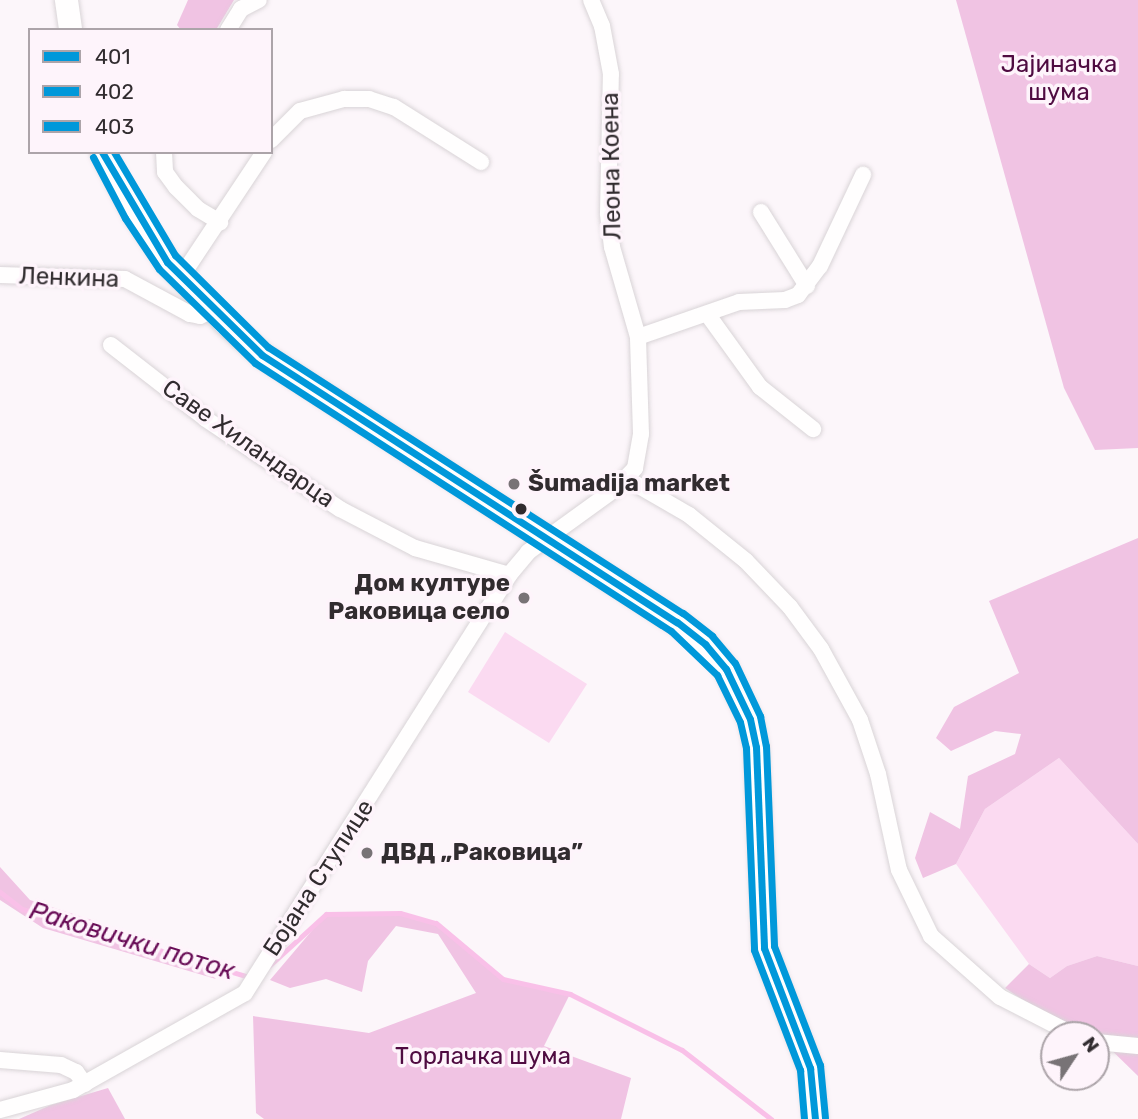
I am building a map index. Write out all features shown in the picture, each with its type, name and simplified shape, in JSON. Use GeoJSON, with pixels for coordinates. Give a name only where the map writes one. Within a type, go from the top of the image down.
{"type":"FeatureCollection","features":[{"type":"Feature","properties":{"kind":"main road"},"geometry":{"type":"LineString","coordinates":[[66,0],[70,28]]}},
{"type":"Feature","properties":{"kind":"main road"},"geometry":{"type":"LineString","coordinates":[[103,154],[134,213],[181,277],[212,310],[295,378],[692,632],[738,688],[756,747],[760,929],[772,975],[810,1068],[815,1119]]}},
{"type":"Feature","properties":{"kind":"street"},"geometry":{"type":"LineString","coordinates":[[229,28],[241,9],[259,0]]}},
{"type":"Feature","properties":{"kind":"street","name":"Леона Коена"},"geometry":{"type":"LineString","coordinates":[[591,0],[602,26],[611,74],[608,213],[612,247],[638,337],[641,435],[637,462],[627,479]]}},
{"type":"Feature","properties":{"kind":"street"},"geometry":{"type":"LineString","coordinates":[[273,138],[300,111],[344,99],[369,99],[394,107],[481,162]]}},
{"type":"Feature","properties":{"kind":"street"},"geometry":{"type":"LineString","coordinates":[[164,154],[165,172],[176,187],[198,209],[220,222]]}},
{"type":"Feature","properties":{"kind":"street"},"geometry":{"type":"LineString","coordinates":[[181,277],[263,154]]}},
{"type":"Feature","properties":{"kind":"street"},"geometry":{"type":"LineString","coordinates":[[638,337],[708,315],[739,302],[792,299],[807,286],[863,175]]}},
{"type":"Feature","properties":{"kind":"street"},"geometry":{"type":"LineString","coordinates":[[761,212],[807,286]]}},
{"type":"Feature","properties":{"kind":"street","name":"Ленкина"},"geometry":{"type":"LineString","coordinates":[[0,275],[125,279],[190,314],[212,310]]}},
{"type":"Feature","properties":{"kind":"street"},"geometry":{"type":"LineString","coordinates":[[708,315],[760,387],[813,429]]}},
{"type":"Feature","properties":{"kind":"street","name":"Саве Хиландарца"},"geometry":{"type":"LineString","coordinates":[[111,345],[300,486],[415,548],[509,575]]}},
{"type":"Feature","properties":{"kind":"street"},"geometry":{"type":"LineString","coordinates":[[546,538],[627,479],[689,514],[739,554],[784,599],[821,649],[860,720],[878,774],[904,884],[931,936],[1000,997],[1040,1021]]}},
{"type":"Feature","properties":{"kind":"street","name":"Бојана Ступице"},"geometry":{"type":"LineString","coordinates":[[0,1110],[85,1084],[230,1004],[247,989],[509,575],[546,538]]}},
{"type":"Feature","properties":{"kind":"street"},"geometry":{"type":"LineString","coordinates":[[1110,1043],[1138,1046]]}},
{"type":"Feature","properties":{"kind":"street"},"geometry":{"type":"LineString","coordinates":[[0,1060],[61,1065],[76,1072],[85,1084]]}},
{"type":"Feature","properties":{"kind":"shaded area"},"geometry":{"type":"Polygon","coordinates":[[[505,632],[587,684],[549,743],[468,692],[505,632]]]}},
{"type":"Feature","properties":{"kind":"shaded area"},"geometry":{"type":"Polygon","coordinates":[[[1059,758],[1138,844],[1138,966],[1097,956],[1067,966],[1050,978],[1029,964],[956,864],[985,809],[1059,758]]]}},
{"type":"Feature","properties":{"kind":"green space"},"geometry":{"type":"Polygon","coordinates":[[[188,0],[234,0],[217,28],[179,28],[177,25],[188,0]]]}},
{"type":"Feature","properties":{"kind":"green space","name":"Јајиначка шума"},"geometry":{"type":"Polygon","coordinates":[[[956,0],[1138,0],[1138,448],[1095,450],[1064,388],[956,0]]]}},
{"type":"Feature","properties":{"kind":"green space"},"geometry":{"type":"Polygon","coordinates":[[[1138,538],[1138,844],[1059,758],[985,809],[956,864],[923,878],[915,858],[930,812],[960,829],[968,776],[1015,754],[1021,734],[995,731],[951,751],[936,738],[954,707],[1019,673],[989,601],[1138,538]]]}},
{"type":"Feature","properties":{"kind":"green space"},"geometry":{"type":"Polygon","coordinates":[[[0,867],[30,900],[95,921],[120,940],[190,956],[216,979],[43,928],[0,900],[0,867]]]}},
{"type":"Feature","properties":{"kind":"green space","name":"Торлачка шума"},"geometry":{"type":"Polygon","coordinates":[[[400,913],[436,923],[503,979],[570,994],[544,1046],[631,1078],[621,1119],[264,1119],[256,1113],[253,1016],[369,1033],[476,993],[438,934],[396,926],[368,961],[362,992],[326,979],[290,988],[270,980],[326,914],[400,913]]]}},
{"type":"Feature","properties":{"kind":"green space"},"geometry":{"type":"Polygon","coordinates":[[[1097,956],[1138,966],[1138,1076],[1110,1049],[1110,1021],[1054,1021],[1005,988],[1029,964],[1050,978],[1067,966],[1097,956]]]}},
{"type":"Feature","properties":{"kind":"green space"},"geometry":{"type":"Polygon","coordinates":[[[108,1088],[125,1119],[19,1119],[51,1105],[108,1088]]]}},
{"type":"Feature","properties":{"kind":"waterway","name":"Раковички поток"},"geometry":{"type":"LineString","coordinates":[[0,892],[22,909],[252,978]]}},
{"type":"Feature","properties":{"kind":"waterway","name":"Раковички поток"},"geometry":{"type":"LineString","coordinates":[[270,965],[326,914],[400,913],[436,923],[503,979],[570,994],[682,1050],[771,1119]]}},
{"type":"Feature","properties":{"kind":"transit line","name":"401"},"geometry":{"type":"LineString","coordinates":[[103,154],[167,262],[262,355],[677,622],[705,644],[726,669],[750,719],[756,747],[764,948],[810,1068],[815,1119]]}},
{"type":"Feature","properties":{"kind":"transit line","name":"403"},"geometry":{"type":"LineString","coordinates":[[115,154],[175,255],[268,347],[683,613],[712,636],[735,663],[760,716],[766,746],[774,946],[820,1065],[825,1118]]}},
{"type":"Feature","properties":{"kind":"transit line","name":"402"},"geometry":{"type":"LineString","coordinates":[[93,157],[125,218],[159,269],[255,363],[671,631],[717,675],[740,722],[746,748],[754,950],[800,1070],[804,1119]]}},
{"type":"Feature","properties":{"kind":"place","name":"Šumadija market"},"geometry":{"type":"Point","coordinates":[514,484]}},
{"type":"Feature","properties":{"kind":"place","name":"Дом културе Раковица село"},"geometry":{"type":"Point","coordinates":[524,598]}},
{"type":"Feature","properties":{"kind":"place","name":"ДВД „Раковица”"},"geometry":{"type":"Point","coordinates":[367,853]}}]}
